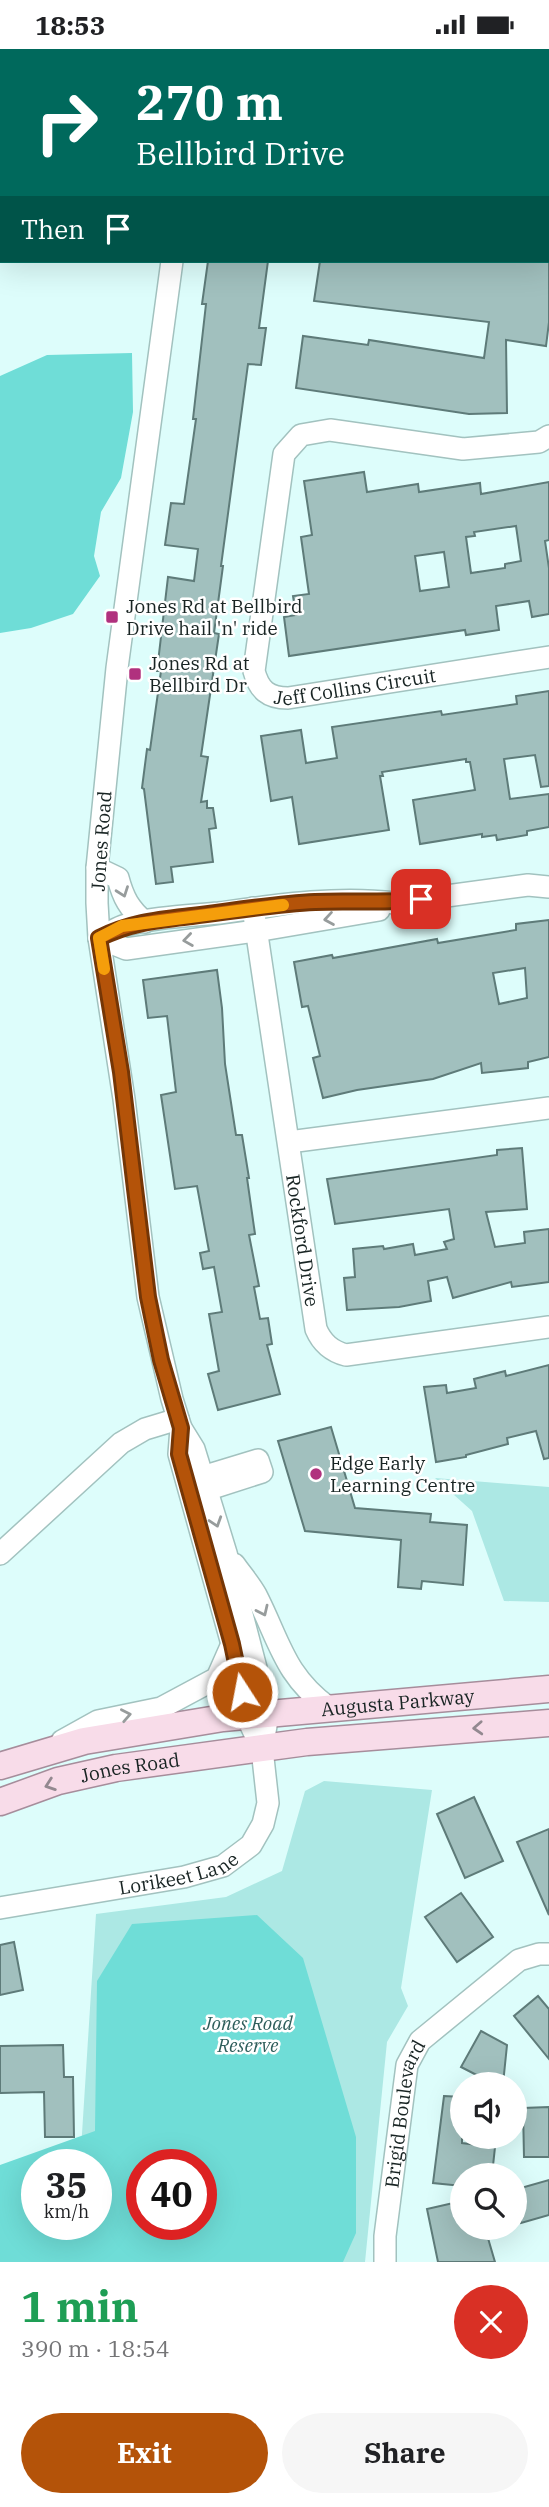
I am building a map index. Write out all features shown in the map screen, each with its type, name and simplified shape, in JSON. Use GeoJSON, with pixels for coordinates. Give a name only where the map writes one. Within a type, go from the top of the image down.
{"type":"FeatureCollection","features":[{"type":"Feature","properties":{"kind":"main road","name":"Augusta Parkway"},"geometry":{"type":"LineString","coordinates":[[257,1714],[549,1689]]}},
{"type":"Feature","properties":{"kind":"main road","name":"Jones Road"},"geometry":{"type":"LineString","coordinates":[[0,1766],[42,1752],[135,1731],[257,1714]]}},
{"type":"Feature","properties":{"kind":"main road","name":"Augusta Parkway"},"geometry":{"type":"LineString","coordinates":[[261,1749],[374,1736],[549,1723]]}},
{"type":"Feature","properties":{"kind":"main road","name":"Jones Road"},"geometry":{"type":"LineString","coordinates":[[0,1802],[58,1781],[116,1768],[261,1749]]}},
{"type":"Feature","properties":{"kind":"street","name":"Jones Road"},"geometry":{"type":"LineString","coordinates":[[172,263],[117,668],[97,868],[99,938],[121,1072],[148,1297],[161,1360],[180,1424],[194,1449],[198,1483],[232,1644],[257,1714]]}},
{"type":"Feature","properties":{"kind":"street","name":"Jeff Collins Circuit"},"geometry":{"type":"LineString","coordinates":[[549,436],[539,442],[463,449],[330,430],[301,435],[284,454],[254,671],[265,694],[288,698],[549,657]]}},
{"type":"Feature","properties":{"kind":"street"},"geometry":{"type":"LineString","coordinates":[[97,868],[118,877],[123,898],[145,922]]}},
{"type":"Feature","properties":{"kind":"street"},"geometry":{"type":"LineString","coordinates":[[99,938],[122,926],[253,908],[314,902],[374,900],[395,903],[528,885],[549,887]]}},
{"type":"Feature","properties":{"kind":"street"},"geometry":{"type":"LineString","coordinates":[[99,938],[126,949],[375,912],[395,903]]}},
{"type":"Feature","properties":{"kind":"street","name":"Rockford Drive"},"geometry":{"type":"LineString","coordinates":[[253,908],[316,1329],[320,1338],[335,1352],[346,1355],[549,1327]]}},
{"type":"Feature","properties":{"kind":"street"},"geometry":{"type":"LineString","coordinates":[[289,1142],[549,1108]]}},
{"type":"Feature","properties":{"kind":"street"},"geometry":{"type":"LineString","coordinates":[[0,1554],[121,1443],[145,1429],[180,1424]]}},
{"type":"Feature","properties":{"kind":"street"},"geometry":{"type":"LineString","coordinates":[[198,1483],[260,1466]]}},
{"type":"Feature","properties":{"kind":"street","name":"Jones Road"},"geometry":{"type":"LineString","coordinates":[[198,1483],[226,1553],[257,1714],[261,1749]]}},
{"type":"Feature","properties":{"kind":"street"},"geometry":{"type":"LineString","coordinates":[[226,1553],[255,1593],[283,1655],[299,1682],[329,1708]]}},
{"type":"Feature","properties":{"kind":"street"},"geometry":{"type":"LineString","coordinates":[[42,1752],[98,1720],[161,1708],[217,1678],[232,1644]]}},
{"type":"Feature","properties":{"kind":"street","name":"Lorikeet Lane"},"geometry":{"type":"LineString","coordinates":[[0,1908],[184,1877],[223,1866],[251,1845],[263,1825],[268,1803],[261,1749]]}},
{"type":"Feature","properties":{"kind":"street","name":"Brigid Boulevard"},"geometry":{"type":"LineString","coordinates":[[385,2262],[385,2235],[407,2065],[420,2041],[519,1960],[549,1954]]}},
{"type":"Feature","properties":{"kind":"green space"},"geometry":{"type":"Polygon","coordinates":[[[132,353],[133,412],[121,478],[101,512],[94,556],[100,576],[73,614],[31,628],[0,633],[0,376],[47,355],[132,353]]]}},
{"type":"Feature","properties":{"kind":"green space"},"geometry":{"type":"Polygon","coordinates":[[[435,1478],[549,1487],[549,1602],[504,1601],[472,1511],[435,1478]]]}},
{"type":"Feature","properties":{"kind":"green space","name":"Jones Road Reserve"},"geometry":{"type":"Polygon","coordinates":[[[324,1781],[432,1790],[401,1988],[408,2006],[387,2042],[365,2262],[41,2262],[73,2240],[112,2240],[112,2149],[81,2149],[96,1914],[226,1897],[282,1871],[305,1791],[324,1781]]]}},
{"type":"Feature","properties":{"kind":"green space"},"geometry":{"type":"Polygon","coordinates":[[[257,1915],[303,1958],[356,2137],[356,2233],[343,2262],[0,2262],[0,2165],[21,2157],[21,2240],[112,2240],[112,2149],[45,2149],[95,2131],[97,1981],[132,1924],[257,1915]]]}},
{"type":"Feature","properties":{"kind":"building"},"geometry":{"type":"Polygon","coordinates":[[[208,263],[268,263],[259,328],[266,328],[261,365],[248,364],[221,566],[214,633],[219,634],[201,756],[208,757],[201,802],[207,801],[207,808],[213,808],[216,828],[209,829],[213,862],[171,867],[173,882],[156,884],[142,788],[161,671],[157,671],[168,577],[194,581],[198,549],[165,545],[171,503],[184,504],[196,419],[193,419],[206,304],[202,304],[208,263]]]}},
{"type":"Feature","properties":{"kind":"building"},"geometry":{"type":"Polygon","coordinates":[[[320,263],[549,263],[549,322],[546,346],[506,340],[507,413],[469,414],[296,388],[303,336],[368,345],[369,340],[484,358],[489,322],[314,301],[320,263]]]}},
{"type":"Feature","properties":{"kind":"building"},"geometry":{"type":"Polygon","coordinates":[[[364,472],[367,492],[418,484],[419,492],[480,483],[481,494],[549,482],[549,540],[545,541],[549,568],[549,614],[532,617],[529,601],[496,606],[499,630],[466,635],[465,630],[289,656],[284,617],[296,615],[293,596],[309,594],[301,537],[312,535],[304,481],[364,472]],[[516,526],[474,532],[475,536],[466,537],[471,573],[505,568],[505,564],[521,561],[516,526]],[[444,552],[415,556],[420,591],[449,587],[444,552]]]}},
{"type":"Feature","properties":{"kind":"building"},"geometry":{"type":"Polygon","coordinates":[[[549,691],[549,786],[541,787],[535,755],[504,759],[510,799],[549,794],[549,827],[527,831],[527,835],[497,840],[496,835],[482,837],[482,834],[420,844],[413,800],[475,790],[470,762],[466,762],[466,759],[382,772],[383,776],[380,776],[389,830],[299,844],[292,797],[271,801],[261,736],[301,730],[306,763],[337,758],[332,727],[441,711],[442,715],[517,704],[516,696],[549,691]]]}},
{"type":"Feature","properties":{"kind":"building"},"geometry":{"type":"Polygon","coordinates":[[[549,920],[549,1057],[528,1062],[528,1068],[482,1073],[481,1063],[433,1079],[323,1098],[313,1058],[320,1056],[308,1006],[302,1007],[294,962],[332,955],[333,958],[437,939],[438,943],[516,930],[516,924],[549,920]],[[525,968],[493,973],[499,1004],[527,998],[525,968]]]}},
{"type":"Feature","properties":{"kind":"building"},"geometry":{"type":"Polygon","coordinates":[[[217,970],[225,1064],[236,1135],[242,1135],[249,1178],[255,1234],[249,1235],[259,1286],[254,1287],[260,1319],[268,1318],[272,1344],[267,1345],[280,1394],[218,1410],[208,1374],[219,1371],[209,1314],[222,1312],[214,1267],[203,1269],[200,1253],[209,1251],[197,1186],[175,1189],[161,1095],[176,1092],[167,1016],[148,1018],[143,980],[217,970]]]}},
{"type":"Feature","properties":{"kind":"building"},"geometry":{"type":"Polygon","coordinates":[[[522,1148],[527,1209],[486,1212],[495,1247],[525,1243],[524,1232],[549,1229],[549,1282],[512,1287],[511,1282],[453,1298],[447,1277],[428,1281],[431,1301],[399,1307],[347,1310],[344,1278],[355,1277],[353,1249],[383,1246],[384,1249],[413,1244],[415,1255],[447,1249],[444,1242],[454,1239],[449,1209],[335,1224],[327,1179],[497,1155],[497,1150],[522,1148]]]}},
{"type":"Feature","properties":{"kind":"building"},"geometry":{"type":"Polygon","coordinates":[[[549,1365],[549,1458],[544,1459],[536,1431],[507,1438],[508,1444],[466,1457],[436,1462],[424,1387],[446,1385],[447,1393],[476,1388],[474,1379],[505,1371],[506,1376],[549,1365]]]}},
{"type":"Feature","properties":{"kind":"building","name":"Edge Early Learning Centre"},"geometry":{"type":"Polygon","coordinates":[[[331,1427],[355,1508],[431,1514],[430,1522],[467,1525],[463,1585],[422,1581],[421,1589],[398,1587],[401,1540],[305,1531],[278,1441],[331,1427]]]}},
{"type":"Feature","properties":{"kind":"building"},"geometry":{"type":"Polygon","coordinates":[[[474,1797],[503,1861],[465,1878],[437,1814],[474,1797]]]}},
{"type":"Feature","properties":{"kind":"building"},"geometry":{"type":"Polygon","coordinates":[[[549,1829],[549,1915],[517,1842],[549,1829]]]}},
{"type":"Feature","properties":{"kind":"building"},"geometry":{"type":"Polygon","coordinates":[[[461,1893],[493,1937],[457,1962],[425,1917],[461,1893]]]}},
{"type":"Feature","properties":{"kind":"building"},"geometry":{"type":"Polygon","coordinates":[[[14,1942],[23,1990],[0,1995],[0,1945],[14,1942]]]}},
{"type":"Feature","properties":{"kind":"building"},"geometry":{"type":"Polygon","coordinates":[[[538,1996],[549,2009],[549,2059],[514,2016],[538,1996]]]}},
{"type":"Feature","properties":{"kind":"building"},"geometry":{"type":"Polygon","coordinates":[[[481,2031],[507,2045],[504,2072],[471,2072],[461,2067],[481,2031]]]}},
{"type":"Feature","properties":{"kind":"building"},"geometry":{"type":"Polygon","coordinates":[[[63,2045],[64,2077],[73,2077],[74,2137],[45,2137],[44,2092],[0,2093],[0,2046],[63,2045]]]}},
{"type":"Feature","properties":{"kind":"building"},"geometry":{"type":"Polygon","coordinates":[[[444,2096],[450,2096],[450,2149],[495,2149],[493,2163],[450,2163],[450,2185],[433,2183],[444,2096]]]}},
{"type":"Feature","properties":{"kind":"building"},"geometry":{"type":"Polygon","coordinates":[[[549,2107],[549,2157],[524,2157],[524,2149],[527,2149],[527,2108],[549,2107]]]}},
{"type":"Feature","properties":{"kind":"building"},"geometry":{"type":"Polygon","coordinates":[[[549,2180],[549,2215],[527,2221],[527,2186],[549,2180]]]}},
{"type":"Feature","properties":{"kind":"building"},"geometry":{"type":"Polygon","coordinates":[[[450,2204],[450,2240],[489,2240],[495,2262],[438,2262],[427,2209],[450,2204]]]}},
{"type":"Feature","properties":{"kind":"slow traffic"},"geometry":{"type":"LineString","coordinates":[[104,969],[99,938],[122,926],[283,905]]}},
{"type":"Feature","properties":{"kind":"place","name":"Jones Rd at Bellbird Drive hail 'n' ride"},"geometry":{"type":"Point","coordinates":[112,617]}},
{"type":"Feature","properties":{"kind":"place","name":"Jones Rd at Bellbird Dr"},"geometry":{"type":"Point","coordinates":[135,674]}},
{"type":"Feature","properties":{"kind":"place","name":"Edge Early Learning Centre"},"geometry":{"type":"Point","coordinates":[316,1474]}},
{"type":"Feature","properties":{"kind":"route"},"geometry":{"type":"LineString","coordinates":[[242,1692],[214,1575],[179,1454],[181,1428],[161,1360],[148,1297],[121,1072],[99,938],[122,926],[253,908],[314,902],[374,900],[395,903],[421,899]]}}]}
